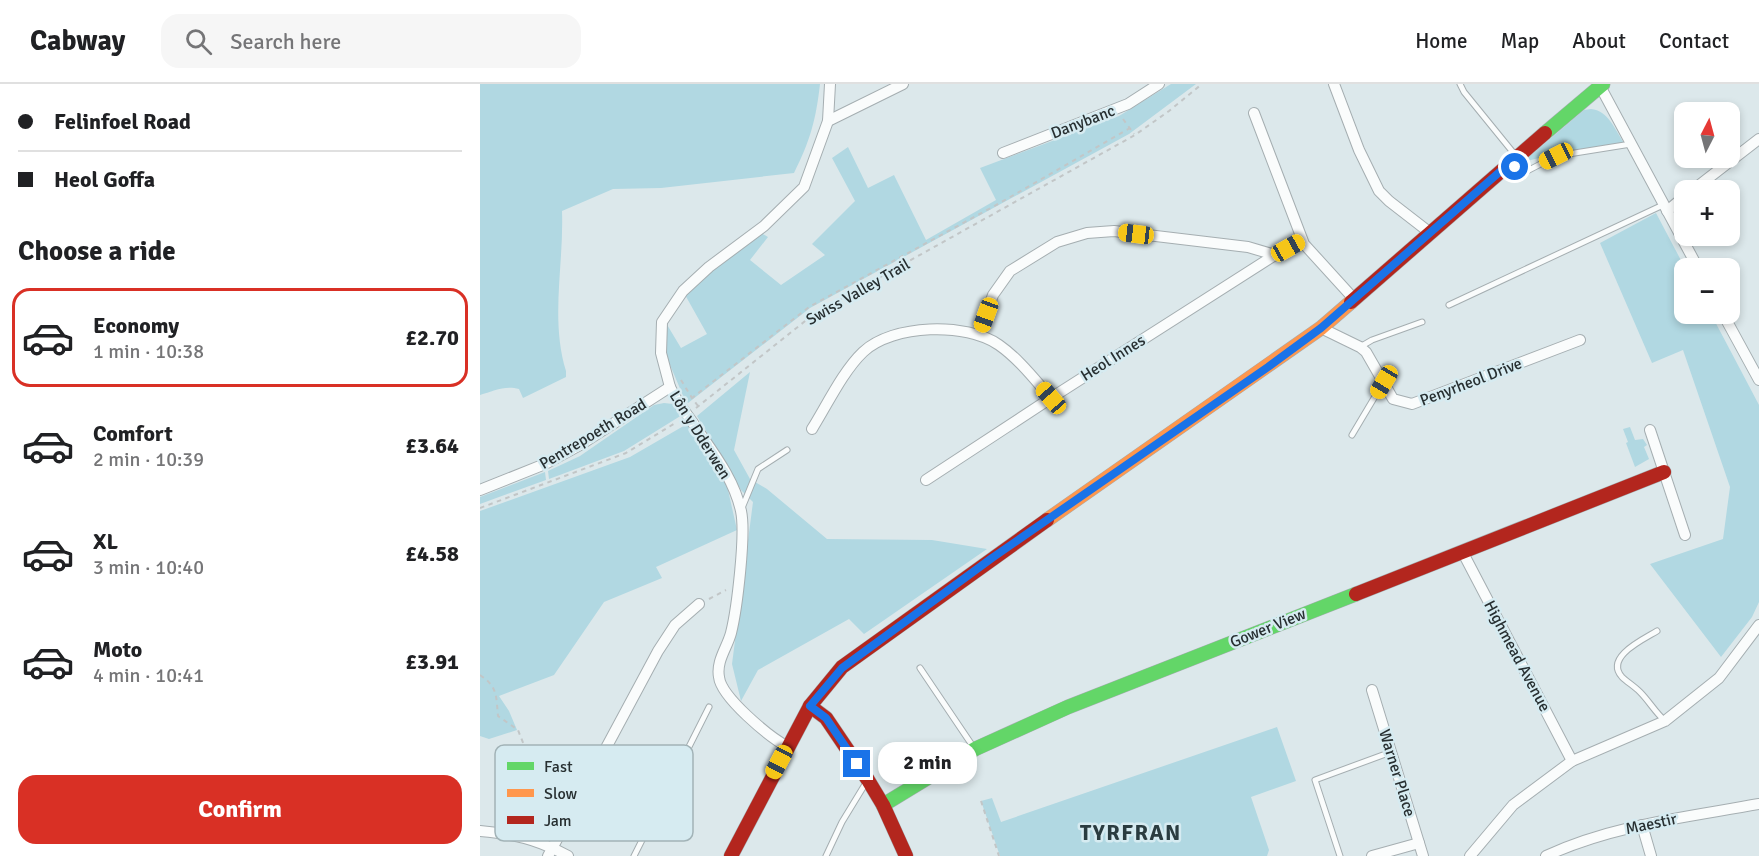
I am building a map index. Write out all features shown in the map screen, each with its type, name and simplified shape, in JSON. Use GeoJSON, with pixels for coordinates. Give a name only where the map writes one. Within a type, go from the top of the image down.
{"type":"FeatureCollection","features":[{"type":"Feature","properties":{"kind":"main road"},"geometry":{"type":"LineString","coordinates":[[731,856],[810,706],[842,668],[992,558],[1321,328],[1428,232],[1601,85]]}},
{"type":"Feature","properties":{"kind":"main road","name":"Gower View"},"geometry":{"type":"LineString","coordinates":[[883,805],[975,749],[1068,707],[1664,472]]}},
{"type":"Feature","properties":{"kind":"main road"},"geometry":{"type":"LineString","coordinates":[[810,706],[826,718],[868,780],[883,805],[906,856]]}},
{"type":"Feature","properties":{"kind":"street","name":"Lôn y Dderwen"},"geometry":{"type":"LineString","coordinates":[[788,747],[764,731],[725,692],[718,678],[719,664],[731,634],[738,587],[742,534],[741,510],[732,486],[670,387],[661,354],[662,322],[683,291],[709,267],[764,226],[804,187],[828,121],[830,84]]}},
{"type":"Feature","properties":{"kind":"street"},"geometry":{"type":"LineString","coordinates":[[828,121],[903,84]]}},
{"type":"Feature","properties":{"kind":"street","name":"Danybanc"},"geometry":{"type":"LineString","coordinates":[[1003,153],[1117,109],[1159,84]]}},
{"type":"Feature","properties":{"kind":"street"},"geometry":{"type":"LineString","coordinates":[[1334,84],[1359,150],[1379,191],[1428,232]]}},
{"type":"Feature","properties":{"kind":"street"},"geometry":{"type":"LineString","coordinates":[[1601,85],[1692,258]]}},
{"type":"Feature","properties":{"kind":"street"},"geometry":{"type":"LineString","coordinates":[[1254,113],[1302,240],[1354,299]]}},
{"type":"Feature","properties":{"kind":"street"},"geometry":{"type":"LineString","coordinates":[[1706,180],[1759,139]]}},
{"type":"Feature","properties":{"kind":"street"},"geometry":{"type":"LineString","coordinates":[[1665,208],[1674,203]]}},
{"type":"Feature","properties":{"kind":"street"},"geometry":{"type":"LineString","coordinates":[[979,335],[993,295],[1010,272],[1057,242],[1088,233],[1114,231],[1158,236],[1248,247],[1275,255]]}},
{"type":"Feature","properties":{"kind":"street","name":"Heol Innes"},"geometry":{"type":"LineString","coordinates":[[926,480],[1275,255],[1302,240]]}},
{"type":"Feature","properties":{"kind":"street"},"geometry":{"type":"LineString","coordinates":[[1728,324],[1759,380]]}},
{"type":"Feature","properties":{"kind":"street"},"geometry":{"type":"LineString","coordinates":[[1321,328],[1360,346]]}},
{"type":"Feature","properties":{"kind":"street"},"geometry":{"type":"LineString","coordinates":[[812,429],[853,363],[882,339],[902,333],[954,329],[979,335],[998,344],[1026,369],[1051,398]]}},
{"type":"Feature","properties":{"kind":"street","name":"Penyrheol Drive"},"geometry":{"type":"LineString","coordinates":[[1360,346],[1366,352],[1394,399],[1412,404],[1580,340]]}},
{"type":"Feature","properties":{"kind":"street","name":"Pentrepoeth Road"},"geometry":{"type":"LineString","coordinates":[[480,489],[545,464],[580,445],[670,387]]}},
{"type":"Feature","properties":{"kind":"street"},"geometry":{"type":"LineString","coordinates":[[1650,430],[1685,535]]}},
{"type":"Feature","properties":{"kind":"street","name":"Highmead Avenue"},"geometry":{"type":"LineString","coordinates":[[1462,551],[1572,761]]}},
{"type":"Feature","properties":{"kind":"street"},"geometry":{"type":"LineString","coordinates":[[607,745],[658,651],[675,625],[699,604]]}},
{"type":"Feature","properties":{"kind":"street"},"geometry":{"type":"LineString","coordinates":[[1470,856],[1513,805],[1572,761],[1665,721],[1719,678],[1759,626]]}},
{"type":"Feature","properties":{"kind":"street","name":"Warner Place"},"geometry":{"type":"LineString","coordinates":[[1371,690],[1423,856]]}},
{"type":"Feature","properties":{"kind":"street","name":"Maestir"},"geometry":{"type":"LineString","coordinates":[[1546,856],[1563,848],[1642,825],[1759,804]]}},
{"type":"Feature","properties":{"kind":"street"},"geometry":{"type":"LineString","coordinates":[[1642,825],[1650,856]]}},
{"type":"Feature","properties":{"kind":"street"},"geometry":{"type":"LineString","coordinates":[[480,831],[495,832]]}},
{"type":"Feature","properties":{"kind":"street"},"geometry":{"type":"LineString","coordinates":[[530,841],[550,852],[568,856]]}},
{"type":"Feature","properties":{"kind":"street"},"geometry":{"type":"LineString","coordinates":[[1372,856],[1419,843]]}},
{"type":"Feature","properties":{"kind":"lane"},"geometry":{"type":"LineString","coordinates":[[1460,84],[1521,172],[1556,156],[1631,144]]}},
{"type":"Feature","properties":{"kind":"lane"},"geometry":{"type":"LineString","coordinates":[[1449,305],[1665,208]]}},
{"type":"Feature","properties":{"kind":"lane"},"geometry":{"type":"LineString","coordinates":[[1360,346],[1422,322]]}},
{"type":"Feature","properties":{"kind":"lane"},"geometry":{"type":"LineString","coordinates":[[1352,435],[1384,382]]}},
{"type":"Feature","properties":{"kind":"lane"},"geometry":{"type":"LineString","coordinates":[[741,510],[758,470],[787,450]]}},
{"type":"Feature","properties":{"kind":"lane"},"geometry":{"type":"LineString","coordinates":[[1657,631],[1625,652],[1619,657],[1617,664],[1618,672],[1622,677],[1641,693],[1665,721]]}},
{"type":"Feature","properties":{"kind":"lane"},"geometry":{"type":"LineString","coordinates":[[920,668],[975,749]]}},
{"type":"Feature","properties":{"kind":"lane"},"geometry":{"type":"LineString","coordinates":[[690,745],[709,707]]}},
{"type":"Feature","properties":{"kind":"lane"},"geometry":{"type":"LineString","coordinates":[[1340,856],[1316,780],[1391,752]]}},
{"type":"Feature","properties":{"kind":"lane"},"geometry":{"type":"LineString","coordinates":[[826,856],[842,822],[868,780]]}},
{"type":"Feature","properties":{"kind":"lane"},"geometry":{"type":"LineString","coordinates":[[634,856],[642,841]]}},
{"type":"Feature","properties":{"kind":"path","name":"Swiss Valley Trail"},"geometry":{"type":"LineString","coordinates":[[691,419],[698,406],[814,314],[1135,135],[1202,84]]}},
{"type":"Feature","properties":{"kind":"path"},"geometry":{"type":"LineString","coordinates":[[1117,109],[1135,135]]}},
{"type":"Feature","properties":{"kind":"path"},"geometry":{"type":"LineString","coordinates":[[692,398],[809,307],[1130,128]]}},
{"type":"Feature","properties":{"kind":"path"},"geometry":{"type":"LineString","coordinates":[[681,380],[698,406]]}},
{"type":"Feature","properties":{"kind":"path"},"geometry":{"type":"LineString","coordinates":[[480,508],[626,453],[681,420]]}},
{"type":"Feature","properties":{"kind":"path"},"geometry":{"type":"LineString","coordinates":[[699,604],[738,587]]}},
{"type":"Feature","properties":{"kind":"path"},"geometry":{"type":"LineString","coordinates":[[480,675],[491,682],[496,695],[498,716],[518,730],[524,745]]}},
{"type":"Feature","properties":{"kind":"path"},"geometry":{"type":"LineString","coordinates":[[981,801],[999,856]]}},
{"type":"Feature","properties":{"kind":"shaded area"},"geometry":{"type":"Polygon","coordinates":[[[480,84],[820,84],[811,130],[794,173],[661,188],[613,189],[562,211],[558,312],[566,377],[523,398],[519,389],[514,388],[499,389],[480,395],[480,84]]]}},
{"type":"Feature","properties":{"kind":"shaded area"},"geometry":{"type":"Polygon","coordinates":[[[1171,84],[1196,84],[1129,134],[810,308],[688,403],[684,398],[665,353],[666,323],[681,348],[707,334],[684,293],[714,266],[761,233],[768,237],[750,260],[781,285],[825,255],[812,244],[855,201],[832,158],[848,147],[868,188],[894,175],[926,240],[996,200],[980,168],[1119,116],[1171,84]]]}},
{"type":"Feature","properties":{"kind":"shaded area"},"geometry":{"type":"Polygon","coordinates":[[[1591,109],[1607,117],[1624,143],[1567,151],[1523,162],[1584,110],[1591,109]]]}},
{"type":"Feature","properties":{"kind":"shaded area"},"geometry":{"type":"Polygon","coordinates":[[[1656,213],[1680,258],[1674,258],[1674,324],[1716,324],[1759,405],[1759,602],[1752,617],[1721,657],[1650,564],[1723,539],[1730,487],[1683,350],[1652,363],[1600,243],[1656,213]]]}},
{"type":"Feature","properties":{"kind":"shaded area"},"geometry":{"type":"Polygon","coordinates":[[[750,372],[734,450],[750,479],[767,489],[827,539],[932,540],[987,549],[864,634],[849,619],[758,670],[741,701],[732,664],[753,502],[741,490],[697,416],[750,372]]]}},
{"type":"Feature","properties":{"kind":"shaded area"},"geometry":{"type":"Polygon","coordinates":[[[673,404],[682,415],[624,451],[549,479],[548,471],[580,456],[654,405],[673,404]]]}},
{"type":"Feature","properties":{"kind":"shaded area"},"geometry":{"type":"Polygon","coordinates":[[[687,424],[726,481],[737,530],[656,567],[662,578],[604,602],[554,675],[499,696],[509,711],[517,730],[489,739],[480,736],[480,511],[630,457],[687,424]]]}},
{"type":"Feature","properties":{"kind":"shaded area"},"geometry":{"type":"Polygon","coordinates":[[[1630,427],[1635,440],[1643,439],[1647,445],[1644,447],[1649,459],[1635,467],[1623,429],[1630,427]]]}},
{"type":"Feature","properties":{"kind":"shaded area"},"geometry":{"type":"Polygon","coordinates":[[[545,472],[546,480],[480,504],[480,497],[545,472]]]}},
{"type":"Feature","properties":{"kind":"shaded area"},"geometry":{"type":"Polygon","coordinates":[[[1277,727],[1296,781],[1251,797],[1269,850],[1267,856],[1000,856],[981,801],[992,798],[1001,822],[1277,727]]]}},
{"type":"Feature","properties":{"kind":"traffic: fast"},"geometry":{"type":"LineString","coordinates":[[1545,133],[1603,84]]}},
{"type":"Feature","properties":{"kind":"traffic: fast"},"geometry":{"type":"LineString","coordinates":[[883,805],[975,749],[1068,707],[1356,594]]}},
{"type":"Feature","properties":{"kind":"traffic: slow"},"geometry":{"type":"LineString","coordinates":[[1047,520],[1321,328],[1351,302]]}},
{"type":"Feature","properties":{"kind":"traffic: jam"},"geometry":{"type":"LineString","coordinates":[[1351,302],[1545,133]]}},
{"type":"Feature","properties":{"kind":"traffic: jam"},"geometry":{"type":"LineString","coordinates":[[1356,594],[1664,472]]}},
{"type":"Feature","properties":{"kind":"traffic: jam"},"geometry":{"type":"LineString","coordinates":[[731,856],[810,706],[842,667],[1047,520]]}},
{"type":"Feature","properties":{"kind":"traffic: jam"},"geometry":{"type":"LineString","coordinates":[[810,706],[826,718],[868,780],[883,805],[906,856]]}},
{"type":"Feature","properties":{"kind":"district","name":"TYRFRAN"},"geometry":{"type":"Point","coordinates":[1131,832]}},
{"type":"Feature","properties":{"kind":"route"},"geometry":{"type":"LineString","coordinates":[[857,764],[826,718],[810,706],[842,668],[992,558],[1321,328],[1428,232],[1511,162],[1515,167]]}}]}
